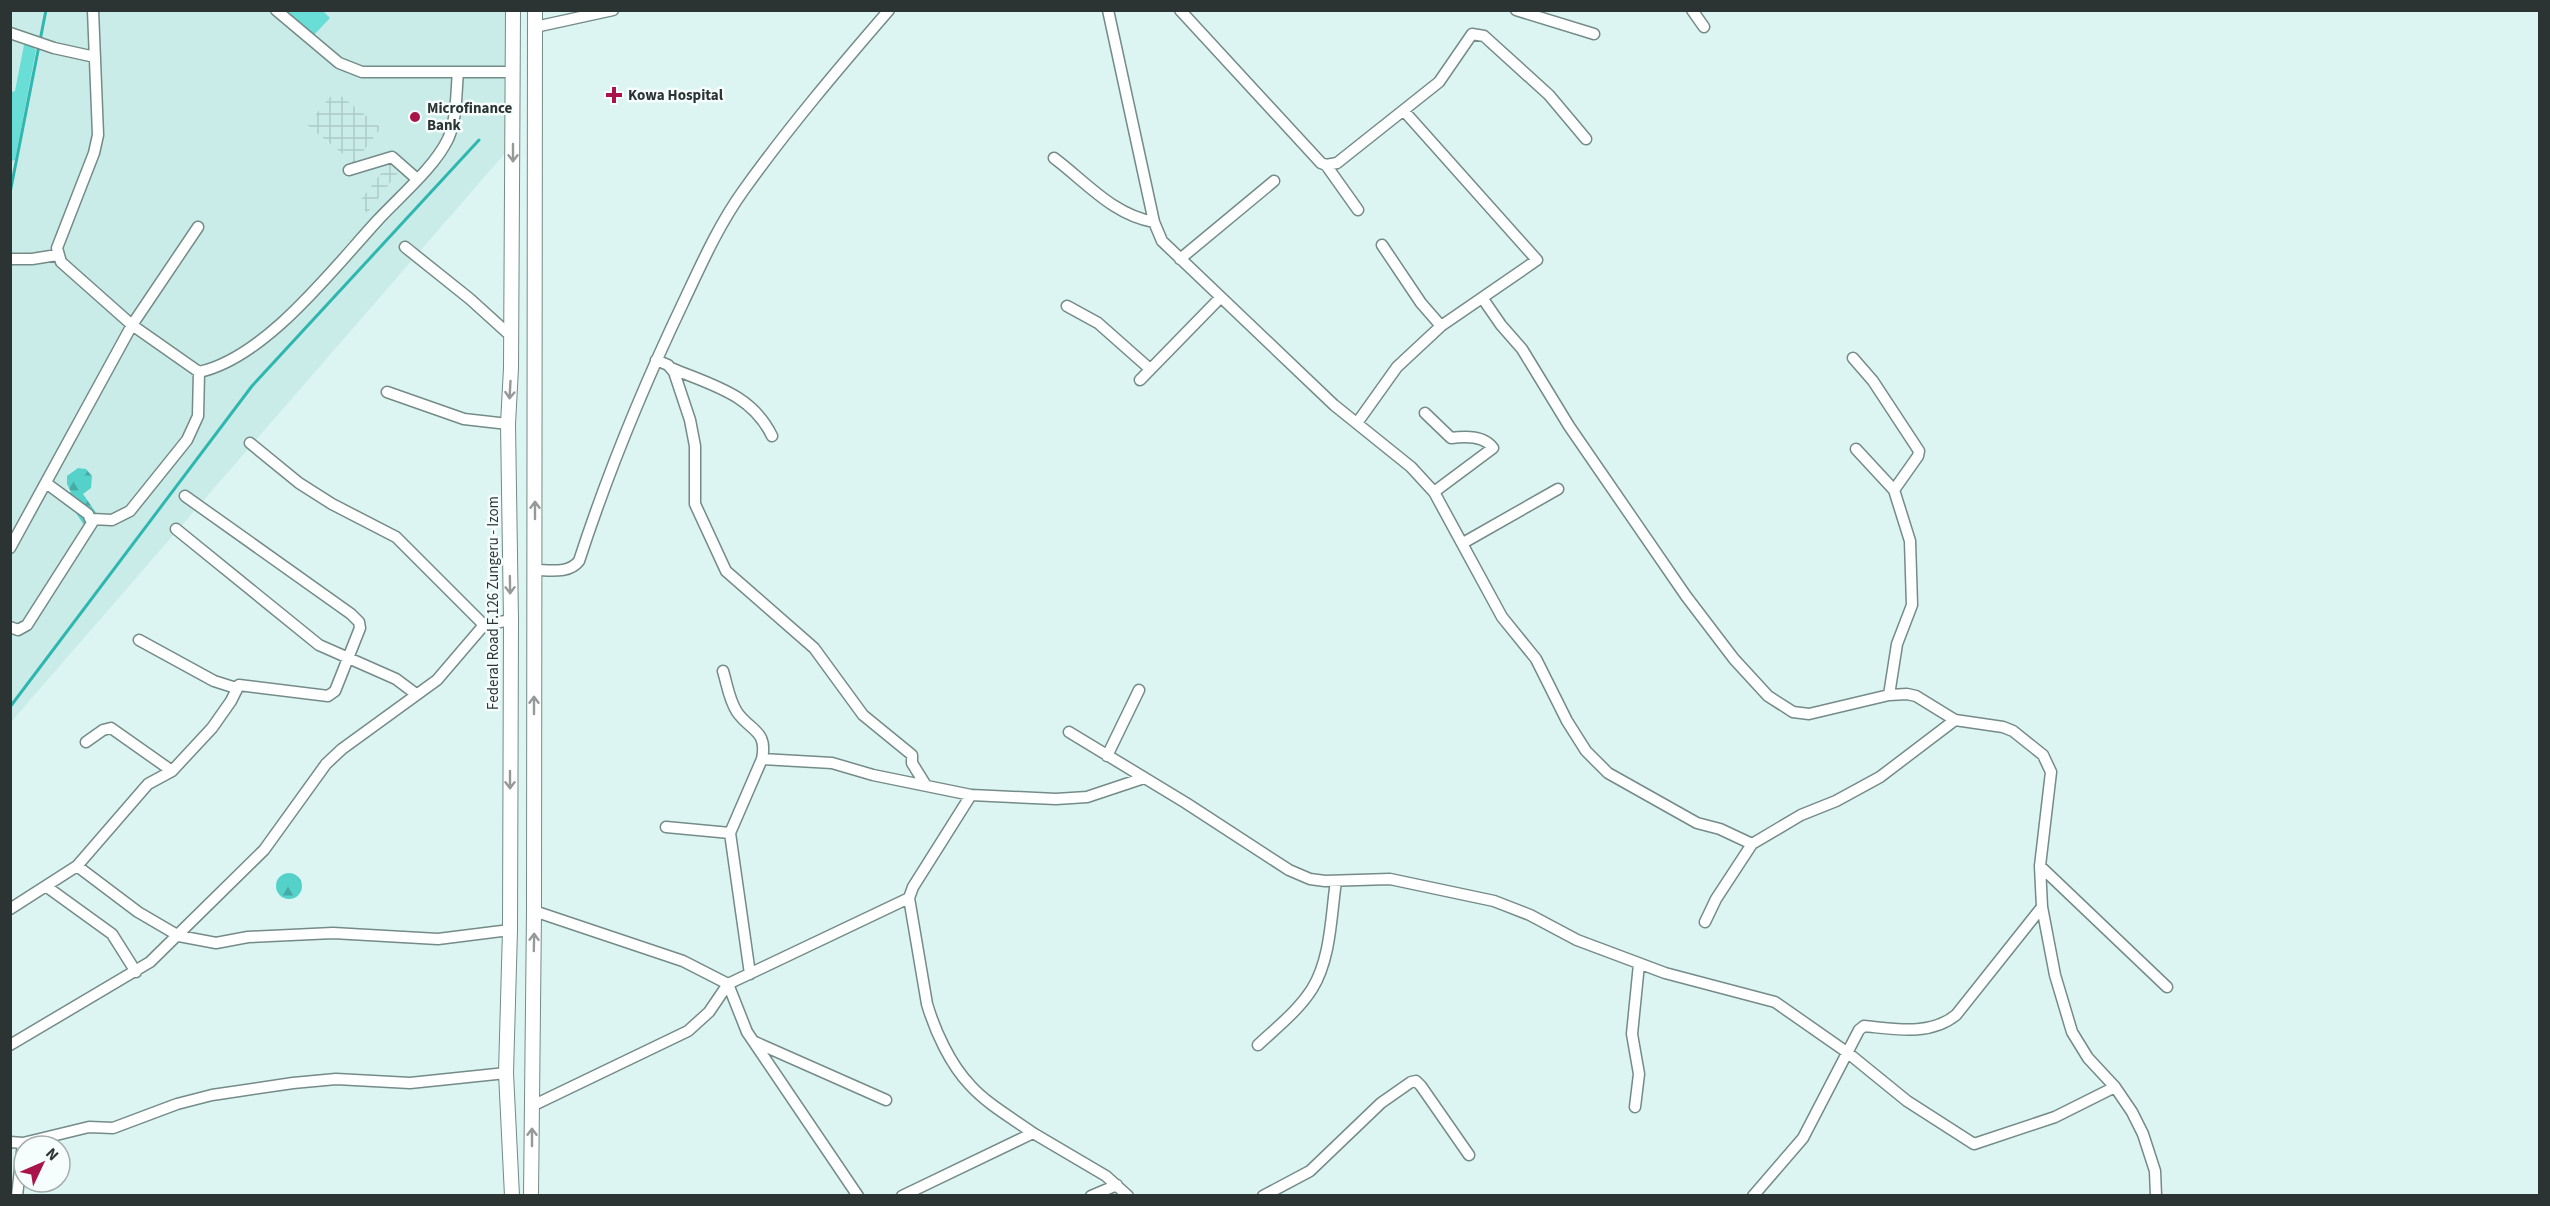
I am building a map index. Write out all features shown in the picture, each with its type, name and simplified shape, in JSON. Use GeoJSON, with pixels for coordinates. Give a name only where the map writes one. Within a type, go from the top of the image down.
{"type":"FeatureCollection","features":[{"type":"Feature","properties":{"kind":"main road","name":"Federal Road F.126 Zungeru - Izom"},"geometry":{"type":"LineString","coordinates":[[512,1196],[506,1072],[510,930],[511,620],[508,424],[512,368],[513,10]]}},
{"type":"Feature","properties":{"kind":"main road"},"geometry":{"type":"LineString","coordinates":[[531,1196],[534,911],[535,10]]}},
{"type":"Feature","properties":{"kind":"main road"},"geometry":{"type":"LineString","coordinates":[[512,368],[535,369]]}},
{"type":"Feature","properties":{"kind":"street"},"geometry":{"type":"LineString","coordinates":[[93,10],[99,135],[57,248],[57,255],[61,262],[132,325],[199,372]]}},
{"type":"Feature","properties":{"kind":"street"},"geometry":{"type":"LineString","coordinates":[[276,10],[339,63],[362,72],[513,72]]}},
{"type":"Feature","properties":{"kind":"street"},"geometry":{"type":"LineString","coordinates":[[535,27],[613,10]]}},
{"type":"Feature","properties":{"kind":"street"},"geometry":{"type":"LineString","coordinates":[[534,570],[568,570],[579,561],[595,514],[656,360],[716,234],[743,191],[839,68],[889,10]]}},
{"type":"Feature","properties":{"kind":"street"},"geometry":{"type":"LineString","coordinates":[[1108,10],[1154,222],[1162,241],[1334,405],[1411,467],[1434,492],[1502,617],[1536,659],[1567,722],[1586,751],[1608,773],[1697,823],[1720,829],[1752,844]]}},
{"type":"Feature","properties":{"kind":"street"},"geometry":{"type":"LineString","coordinates":[[1180,10],[1321,163],[1326,165],[1358,210]]}},
{"type":"Feature","properties":{"kind":"street"},"geometry":{"type":"LineString","coordinates":[[1516,10],[1594,34]]}},
{"type":"Feature","properties":{"kind":"street"},"geometry":{"type":"LineString","coordinates":[[1692,10],[1704,27]]}},
{"type":"Feature","properties":{"kind":"street"},"geometry":{"type":"LineString","coordinates":[[10,33],[54,48],[95,57]]}},
{"type":"Feature","properties":{"kind":"street"},"geometry":{"type":"LineString","coordinates":[[1326,165],[1337,162],[1439,82],[1472,34],[1478,33],[1549,95],[1586,139]]}},
{"type":"Feature","properties":{"kind":"street"},"geometry":{"type":"LineString","coordinates":[[199,372],[231,360],[261,340],[308,297],[417,179],[443,148],[449,137],[458,72]]}},
{"type":"Feature","properties":{"kind":"street"},"geometry":{"type":"LineString","coordinates":[[1357,423],[1397,367],[1441,326],[1537,260],[1404,111]]}},
{"type":"Feature","properties":{"kind":"street"},"geometry":{"type":"LineString","coordinates":[[349,170],[392,157],[417,179]]}},
{"type":"Feature","properties":{"kind":"street"},"geometry":{"type":"LineString","coordinates":[[1054,158],[1113,207],[1136,219],[1154,222]]}},
{"type":"Feature","properties":{"kind":"street"},"geometry":{"type":"LineString","coordinates":[[1180,259],[1274,181]]}},
{"type":"Feature","properties":{"kind":"street"},"geometry":{"type":"LineString","coordinates":[[10,548],[132,325],[198,227]]}},
{"type":"Feature","properties":{"kind":"street"},"geometry":{"type":"LineString","coordinates":[[1382,245],[1420,303],[1441,326]]}},
{"type":"Feature","properties":{"kind":"street"},"geometry":{"type":"LineString","coordinates":[[405,247],[470,299],[512,338]]}},
{"type":"Feature","properties":{"kind":"street"},"geometry":{"type":"LineString","coordinates":[[11,259],[32,259],[57,255]]}},
{"type":"Feature","properties":{"kind":"street"},"geometry":{"type":"LineString","coordinates":[[1140,380],[1220,298]]}},
{"type":"Feature","properties":{"kind":"street"},"geometry":{"type":"LineString","coordinates":[[1482,299],[1522,349],[1569,426],[1686,596],[1734,659],[1768,696],[1793,712],[1809,714],[1889,695],[1916,696],[1955,720],[2003,727],[2013,731],[2035,748],[2048,764],[2051,772],[2040,866],[2042,908],[2055,975],[2072,1032],[2088,1058],[2115,1087],[2132,1112],[2143,1134],[2155,1171],[2157,1196]]}},
{"type":"Feature","properties":{"kind":"street"},"geometry":{"type":"LineString","coordinates":[[1067,306],[1098,323],[1150,369]]}},
{"type":"Feature","properties":{"kind":"street"},"geometry":{"type":"LineString","coordinates":[[1852,358],[1873,381],[1919,451],[1918,456],[1894,490]]}},
{"type":"Feature","properties":{"kind":"street"},"geometry":{"type":"LineString","coordinates":[[656,360],[742,399],[764,422],[772,436]]}},
{"type":"Feature","properties":{"kind":"street"},"geometry":{"type":"LineString","coordinates":[[671,368],[693,435],[696,508],[726,572],[814,648],[863,716],[912,755],[912,763],[925,784]]}},
{"type":"Feature","properties":{"kind":"street"},"geometry":{"type":"LineString","coordinates":[[46,483],[92,519],[112,520],[130,512],[187,440],[198,416],[199,372]]}},
{"type":"Feature","properties":{"kind":"street"},"geometry":{"type":"LineString","coordinates":[[387,392],[464,419],[508,424]]}},
{"type":"Feature","properties":{"kind":"street"},"geometry":{"type":"LineString","coordinates":[[1425,413],[1451,438],[1479,438],[1487,441],[1493,448],[1434,492]]}},
{"type":"Feature","properties":{"kind":"street"},"geometry":{"type":"LineString","coordinates":[[250,443],[299,483],[332,504],[396,537],[484,625]]}},
{"type":"Feature","properties":{"kind":"street"},"geometry":{"type":"LineString","coordinates":[[1856,449],[1894,490],[1909,536],[1912,605],[1897,644],[1889,695]]}},
{"type":"Feature","properties":{"kind":"street"},"geometry":{"type":"LineString","coordinates":[[1463,543],[1558,489]]}},
{"type":"Feature","properties":{"kind":"street"},"geometry":{"type":"LineString","coordinates":[[139,640],[214,681],[236,688],[239,685],[328,696],[335,692],[350,659],[360,628],[355,618],[185,495]]}},
{"type":"Feature","properties":{"kind":"street"},"geometry":{"type":"LineString","coordinates":[[10,627],[18,630],[27,625],[90,528],[92,519]]}},
{"type":"Feature","properties":{"kind":"street"},"geometry":{"type":"LineString","coordinates":[[176,529],[319,645],[396,679],[416,694]]}},
{"type":"Feature","properties":{"kind":"street"},"geometry":{"type":"LineString","coordinates":[[10,1045],[150,962],[264,850],[326,764],[342,749],[446,671],[484,625],[511,620]]}},
{"type":"Feature","properties":{"kind":"street"},"geometry":{"type":"LineString","coordinates":[[723,671],[731,699],[738,713],[758,731],[764,750],[730,833],[750,974]]}},
{"type":"Feature","properties":{"kind":"street"},"geometry":{"type":"LineString","coordinates":[[10,909],[77,866],[148,784],[172,771],[212,728],[239,685]]}},
{"type":"Feature","properties":{"kind":"street"},"geometry":{"type":"LineString","coordinates":[[1107,756],[1139,690]]}},
{"type":"Feature","properties":{"kind":"street"},"geometry":{"type":"LineString","coordinates":[[1705,922],[1716,899],[1752,844],[1801,815],[1836,801],[1880,777],[1955,720]]}},
{"type":"Feature","properties":{"kind":"street"},"geometry":{"type":"LineString","coordinates":[[86,742],[102,730],[111,728],[172,771]]}},
{"type":"Feature","properties":{"kind":"street"},"geometry":{"type":"LineString","coordinates":[[1069,732],[1289,870],[1310,879],[1336,881],[1389,879],[1494,901],[1530,915],[1577,940],[1639,964],[1775,1002],[1848,1053],[1907,1101],[1974,1144],[2055,1117],[2115,1087]]}},
{"type":"Feature","properties":{"kind":"street"},"geometry":{"type":"LineString","coordinates":[[762,759],[832,763],[873,775],[971,795],[1056,799],[1087,796],[1144,778]]}},
{"type":"Feature","properties":{"kind":"street"},"geometry":{"type":"LineString","coordinates":[[971,795],[913,887],[909,898],[929,1011],[959,1072],[971,1087],[1033,1133],[1117,1185],[1128,1196]]}},
{"type":"Feature","properties":{"kind":"street"},"geometry":{"type":"LineString","coordinates":[[666,827],[730,833]]}},
{"type":"Feature","properties":{"kind":"street"},"geometry":{"type":"LineString","coordinates":[[77,866],[138,912],[178,936],[216,943],[248,938],[333,933],[438,939],[510,930]]}},
{"type":"Feature","properties":{"kind":"street"},"geometry":{"type":"LineString","coordinates":[[2040,866],[2167,987]]}},
{"type":"Feature","properties":{"kind":"street"},"geometry":{"type":"LineString","coordinates":[[1258,1046],[1299,1006],[1316,982],[1327,946],[1336,881]]}},
{"type":"Feature","properties":{"kind":"street"},"geometry":{"type":"LineString","coordinates":[[47,886],[112,934],[136,972]]}},
{"type":"Feature","properties":{"kind":"street"},"geometry":{"type":"LineString","coordinates":[[532,1106],[688,1031],[709,1012],[728,984],[909,898]]}},
{"type":"Feature","properties":{"kind":"street"},"geometry":{"type":"LineString","coordinates":[[1753,1196],[1803,1138],[1859,1030],[1864,1026],[1927,1029],[1947,1022],[1956,1015],[2042,908]]}},
{"type":"Feature","properties":{"kind":"street"},"geometry":{"type":"LineString","coordinates":[[534,911],[683,961],[728,984],[747,1032],[858,1196]]}},
{"type":"Feature","properties":{"kind":"street"},"geometry":{"type":"LineString","coordinates":[[1635,1107],[1640,1074],[1632,1034],[1639,964]]}},
{"type":"Feature","properties":{"kind":"street"},"geometry":{"type":"LineString","coordinates":[[754,1042],[886,1100]]}},
{"type":"Feature","properties":{"kind":"street"},"geometry":{"type":"LineString","coordinates":[[61,1134],[86,1128],[113,1128],[170,1106],[212,1095],[293,1083],[336,1079],[410,1083],[506,1072]]}},
{"type":"Feature","properties":{"kind":"street"},"geometry":{"type":"LineString","coordinates":[[1263,1196],[1310,1171],[1381,1103],[1411,1082],[1416,1082],[1421,1086],[1469,1155]]}},
{"type":"Feature","properties":{"kind":"street"},"geometry":{"type":"LineString","coordinates":[[902,1196],[1033,1133]]}},
{"type":"Feature","properties":{"kind":"street"},"geometry":{"type":"LineString","coordinates":[[1091,1196],[1117,1185]]}},
{"type":"Feature","properties":{"kind":"shaded area"},"geometry":{"type":"Polygon","coordinates":[[[11,11],[508,11],[513,144],[11,722],[11,11]]]}},
{"type":"Feature","properties":{"kind":"shaded area"},"geometry":{"type":"Polygon","coordinates":[[[280,11],[323,11],[330,18],[313,36],[280,11]]]}},
{"type":"Feature","properties":{"kind":"shaded area"},"geometry":{"type":"Polygon","coordinates":[[[25,40],[36,50],[15,160],[11,161],[11,92],[15,91],[25,40]]]}},
{"type":"Feature","properties":{"kind":"shaded area"},"geometry":{"type":"Polygon","coordinates":[[[335,91],[381,128],[354,163],[307,125],[335,91]]]}},
{"type":"Feature","properties":{"kind":"shaded area"},"geometry":{"type":"Polygon","coordinates":[[[389,163],[399,171],[367,213],[359,202],[389,163]]]}},
{"type":"Feature","properties":{"kind":"green space"},"geometry":{"type":"Polygon","coordinates":[[[78,468],[86,469],[92,476],[91,488],[83,494],[97,514],[95,526],[84,525],[76,513],[64,504],[64,492],[71,492],[67,484],[67,476],[78,468]]]}},
{"type":"Feature","properties":{"kind":"green space"},"geometry":{"type":"Polygon","coordinates":[[[289,873],[298,877],[302,886],[298,895],[289,899],[280,895],[276,886],[280,877],[289,873]]]}},
{"type":"Feature","properties":{"kind":"waterway"},"geometry":{"type":"LineString","coordinates":[[10,193],[46,10]]}},
{"type":"Feature","properties":{"kind":"waterway"},"geometry":{"type":"LineString","coordinates":[[10,707],[252,386],[479,140]]}},
{"type":"Feature","properties":{"kind":"place","name":"Kowa Hospital"},"geometry":{"type":"Point","coordinates":[614,95]}},
{"type":"Feature","properties":{"kind":"place","name":"Microfinance Bank"},"geometry":{"type":"Point","coordinates":[415,117]}}]}
